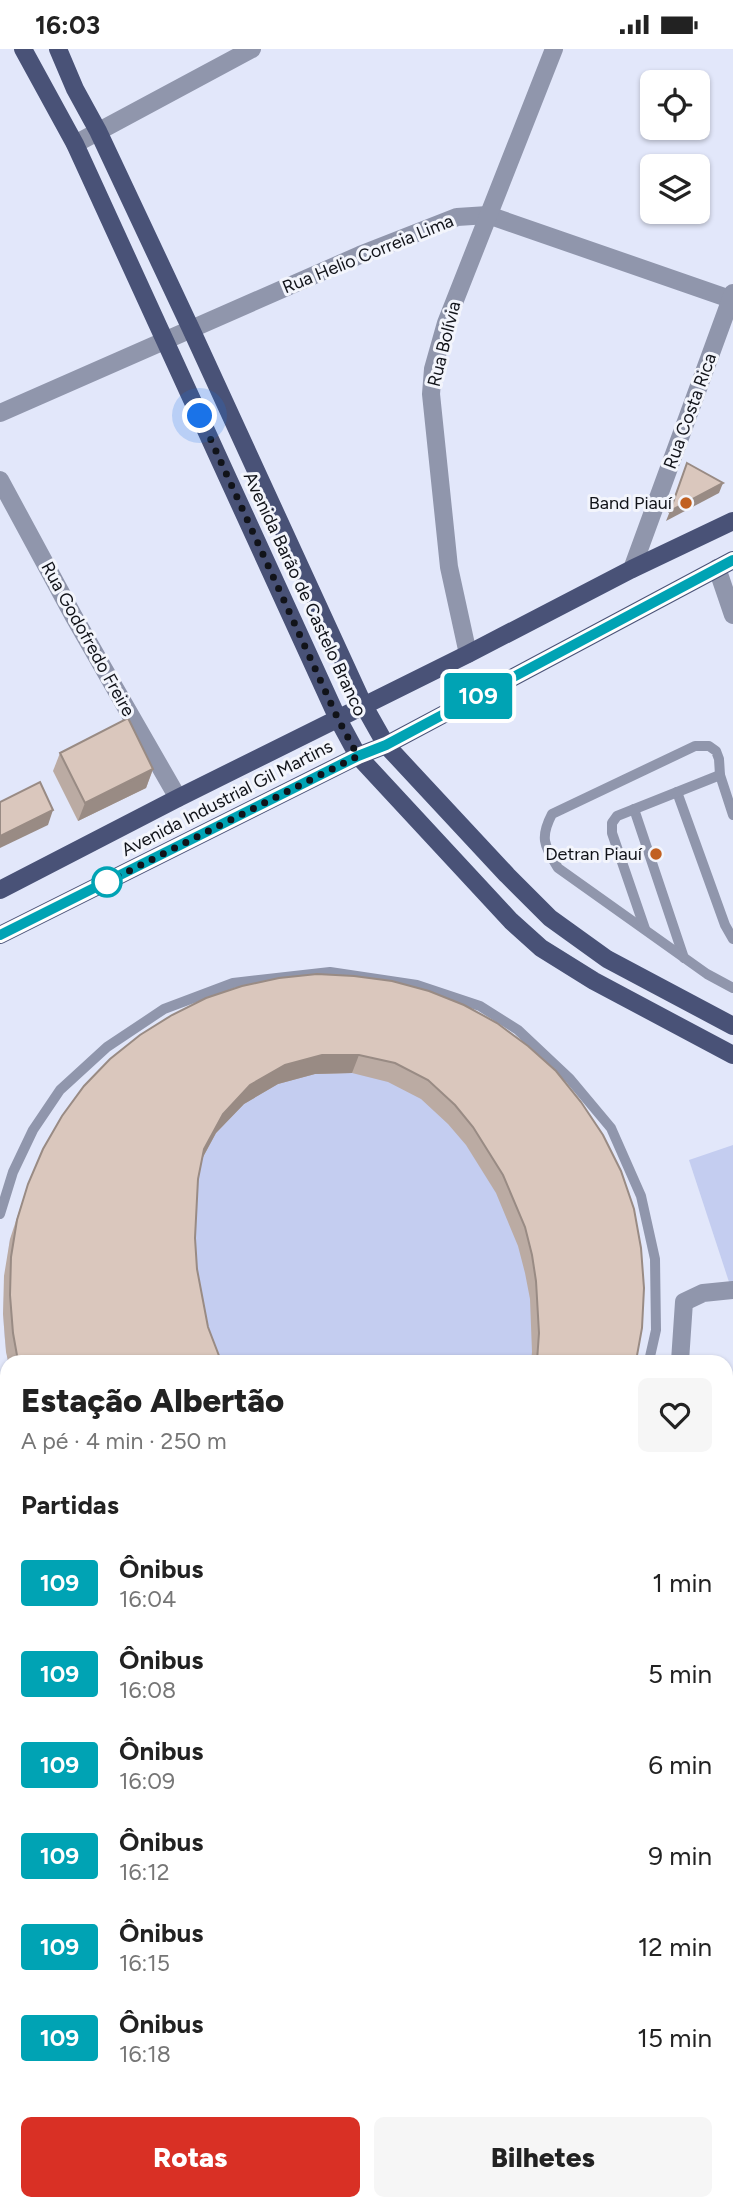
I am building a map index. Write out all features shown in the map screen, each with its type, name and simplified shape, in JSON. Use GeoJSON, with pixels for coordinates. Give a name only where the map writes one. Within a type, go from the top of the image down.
{"type":"FeatureCollection","features":[{"type":"Feature","properties":{"kind":"main road","name":"Avenida Barão de Castelo Branco"},"geometry":{"type":"LineString","coordinates":[[23,49],[75,144],[338,719],[358,756],[511,921],[541,948],[594,981],[733,1055]]}},
{"type":"Feature","properties":{"kind":"main road","name":"Avenida Barão de Castelo Branco"},"geometry":{"type":"LineString","coordinates":[[58,49],[191,329],[364,706],[386,745],[507,876],[550,918],[607,959],[733,1026]]}},
{"type":"Feature","properties":{"kind":"main road","name":"Avenida Industrial Gil Martins"},"geometry":{"type":"LineString","coordinates":[[0,890],[177,797],[733,521]]}},
{"type":"Feature","properties":{"kind":"main road","name":"Avenida Industrial Gil Martins"},"geometry":{"type":"LineString","coordinates":[[0,935],[358,756],[386,745],[725,564]]}},
{"type":"Feature","properties":{"kind":"street"},"geometry":{"type":"LineString","coordinates":[[75,144],[227,55],[252,49]]}},
{"type":"Feature","properties":{"kind":"street","name":"Rua Bolívia"},"geometry":{"type":"LineString","coordinates":[[468,654],[449,567],[431,394],[433,369],[446,323],[554,49]]}},
{"type":"Feature","properties":{"kind":"street","name":"Rua Helio Correia Lima"},"geometry":{"type":"LineString","coordinates":[[0,413],[360,255],[457,217],[488,215],[732,298]]}},
{"type":"Feature","properties":{"kind":"street","name":"Rua Costa Rica"},"geometry":{"type":"LineString","coordinates":[[632,569],[732,298]]}},
{"type":"Feature","properties":{"kind":"street","name":"Rua Godofredo Freire"},"geometry":{"type":"LineString","coordinates":[[0,480],[74,617],[177,797]]}},
{"type":"Feature","properties":{"kind":"street"},"geometry":{"type":"LineString","coordinates":[[725,564],[733,615]]}},
{"type":"Feature","properties":{"kind":"street"},"geometry":{"type":"LineString","coordinates":[[680,1355],[684,1302],[702,1293],[733,1290]]}},
{"type":"Feature","properties":{"kind":"lane"},"geometry":{"type":"LineString","coordinates":[[733,815],[719,775],[716,751],[709,746],[695,746],[552,814],[544,829],[544,846],[558,868],[684,958],[733,988]]}},
{"type":"Feature","properties":{"kind":"lane"},"geometry":{"type":"LineString","coordinates":[[645,929],[612,834],[612,823],[617,816],[719,775]]}},
{"type":"Feature","properties":{"kind":"lane"},"geometry":{"type":"LineString","coordinates":[[677,792],[725,925],[733,939]]}},
{"type":"Feature","properties":{"kind":"lane"},"geometry":{"type":"LineString","coordinates":[[634,809],[684,958]]}},
{"type":"Feature","properties":{"kind":"lane"},"geometry":{"type":"LineString","coordinates":[[0,1214],[13,1172],[33,1130],[60,1090],[107,1047],[164,1009],[233,983],[330,972],[417,985],[480,1006],[518,1030],[570,1079],[611,1128],[641,1196],[655,1259],[656,1330],[650,1355]]}},
{"type":"Feature","properties":{"kind":"shaded area"},"geometry":{"type":"Polygon","coordinates":[[[385,1000],[628,1355],[7,1355],[4,1300],[10,1239],[385,1000]]]}},
{"type":"Feature","properties":{"kind":"shaded area"},"geometry":{"type":"Polygon","coordinates":[[[733,1145],[733,1284],[730,1285],[689,1160],[733,1145]]]}},
{"type":"Feature","properties":{"kind":"building","name":"Band Piauí"},"geometry":{"type":"Polygon","coordinates":[[[687,463],[723,483],[670,511],[687,463]]]}},
{"type":"Feature","properties":{"kind":"building"},"geometry":{"type":"Polygon","coordinates":[[[128,718],[153,769],[85,803],[60,753],[128,718]]]}},
{"type":"Feature","properties":{"kind":"building"},"geometry":{"type":"Polygon","coordinates":[[[40,782],[53,810],[0,836],[0,802],[40,782]]]}},
{"type":"Feature","properties":{"kind":"building"},"geometry":{"type":"Polygon","coordinates":[[[317,974],[354,976],[392,981],[429,991],[464,1005],[497,1023],[556,1071],[603,1135],[621,1171],[634,1209],[644,1288],[642,1328],[637,1355],[537,1355],[536,1281],[525,1227],[503,1175],[473,1127],[455,1105],[428,1080],[395,1063],[359,1055],[322,1055],[285,1065],[250,1085],[223,1114],[204,1149],[198,1179],[195,1238],[197,1269],[208,1327],[219,1355],[17,1355],[10,1295],[11,1257],[17,1220],[43,1149],[62,1116],[84,1086],[110,1059],[140,1035],[206,998],[279,978],[317,974]]]}},
{"type":"Feature","properties":{"kind":"bus line","name":"109"},"geometry":{"type":"LineString","coordinates":[[0,935],[358,756],[386,745],[733,560]]}},
{"type":"Feature","properties":{"kind":"place","name":"Band Piauí"},"geometry":{"type":"Point","coordinates":[686,503]}},
{"type":"Feature","properties":{"kind":"place","name":"Detran Piauí"},"geometry":{"type":"Point","coordinates":[656,854]}},
{"type":"Feature","properties":{"kind":"route"},"geometry":{"type":"LineString","coordinates":[[107,882],[358,756],[338,719],[200,416]]}}]}
